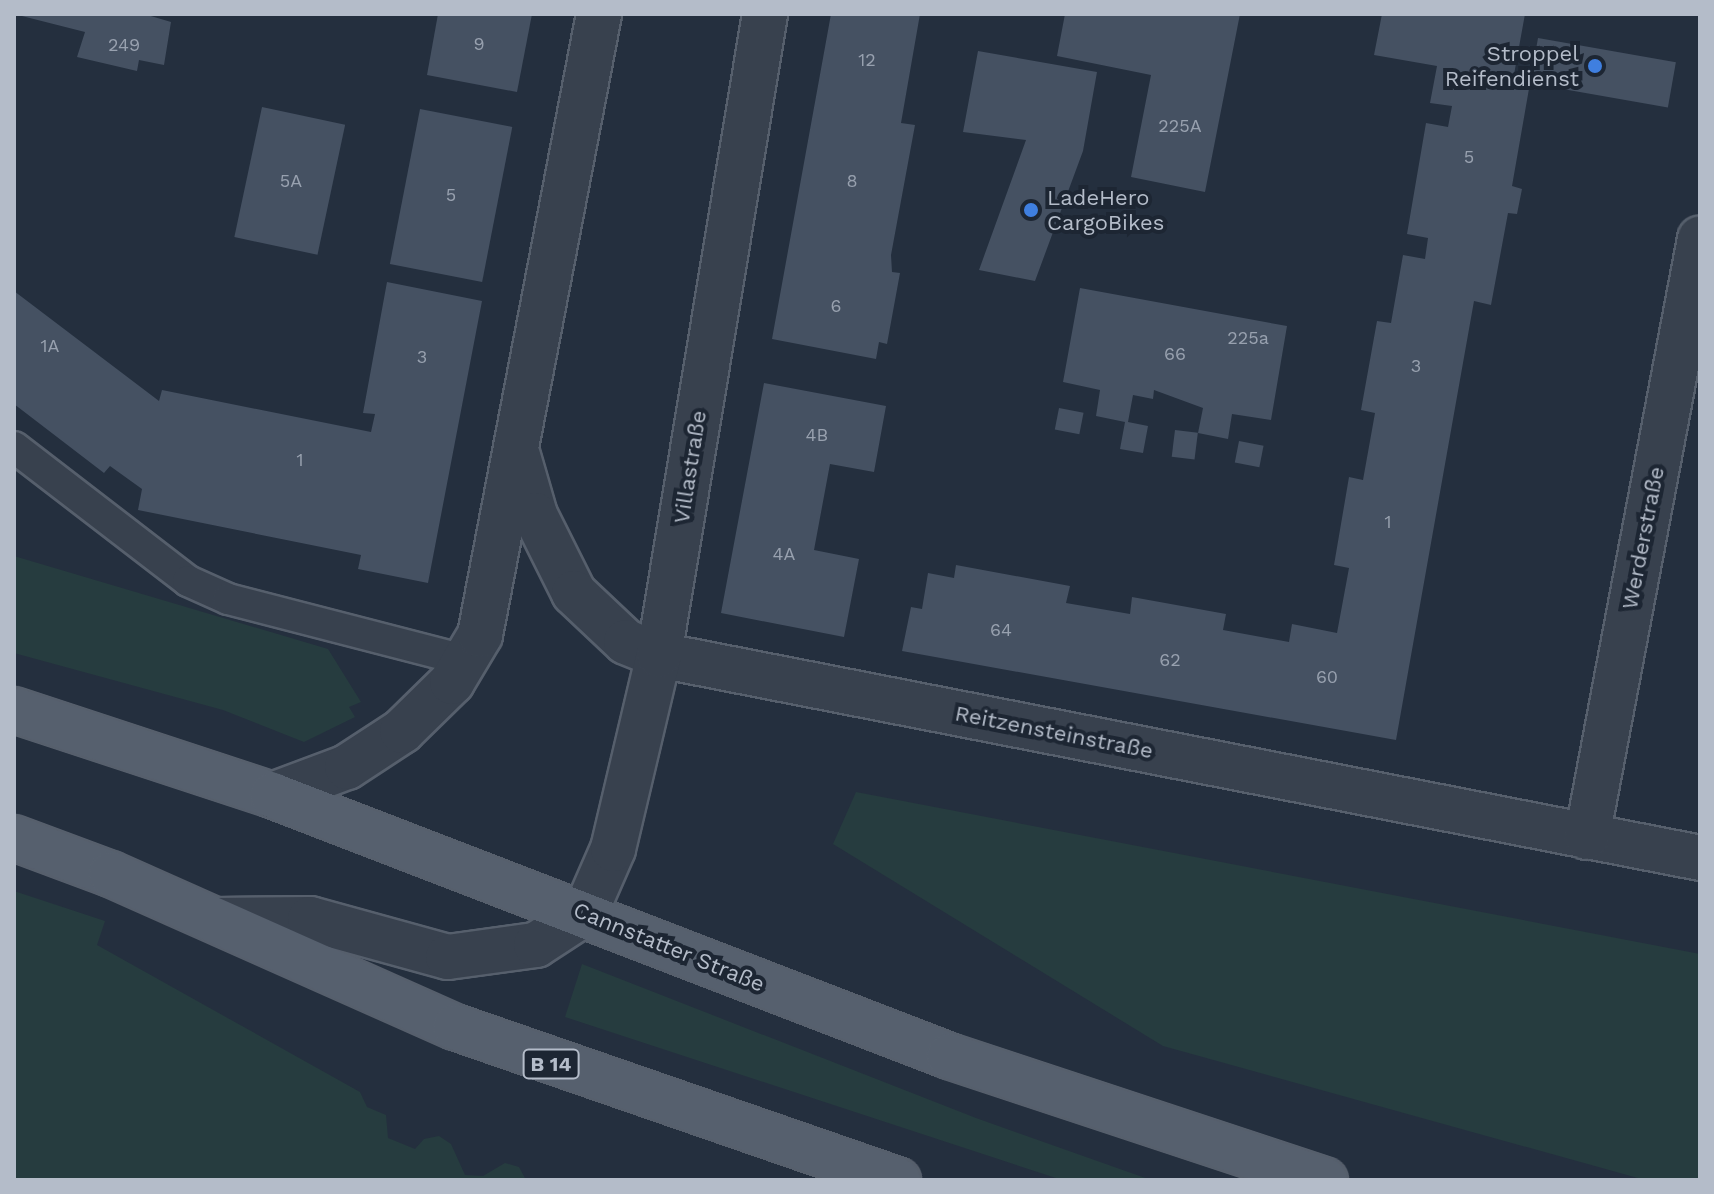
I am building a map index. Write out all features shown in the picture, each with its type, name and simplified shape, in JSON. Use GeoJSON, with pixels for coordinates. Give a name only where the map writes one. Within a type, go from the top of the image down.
{"type":"FeatureCollection","features":[{"type":"Feature","properties":{"kind":"main road","name":"Cannstatter Straße"},"geometry":{"type":"LineString","coordinates":[[14,710],[272,795],[585,913],[949,1056],[1325,1180]]}},
{"type":"Feature","properties":{"kind":"main road","name":"B 14"},"geometry":{"type":"LineString","coordinates":[[14,838],[216,920],[455,1027],[898,1180]]}},
{"type":"Feature","properties":{"kind":"street"},"geometry":{"type":"LineString","coordinates":[[272,795],[326,776],[377,749],[428,707],[467,661],[489,608],[599,14]]}},
{"type":"Feature","properties":{"kind":"street","name":"Villastraße"},"geometry":{"type":"LineString","coordinates":[[585,913],[613,849],[659,655],[765,14]]}},
{"type":"Feature","properties":{"kind":"street","name":"Werderstraße"},"geometry":{"type":"LineString","coordinates":[[1587,837],[1700,239]]}},
{"type":"Feature","properties":{"kind":"street","name":"Reitzensteinstraße"},"geometry":{"type":"LineString","coordinates":[[518,456],[535,515],[574,593],[626,642],[659,655],[1700,858]]}},
{"type":"Feature","properties":{"kind":"street"},"geometry":{"type":"LineString","coordinates":[[216,920],[310,919],[448,957],[536,945],[585,913]]}},
{"type":"Feature","properties":{"kind":"lane"},"geometry":{"type":"LineString","coordinates":[[14,447],[188,581],[228,599],[467,661]]}},
{"type":"Feature","properties":{"kind":"green space"},"geometry":{"type":"Polygon","coordinates":[[[14,556],[328,649],[361,702],[349,707],[355,717],[304,742],[223,710],[14,653],[14,556]]]}},
{"type":"Feature","properties":{"kind":"green space"},"geometry":{"type":"Polygon","coordinates":[[[856,792],[1700,954],[1700,1180],[1645,1180],[1163,1046],[833,844],[856,792]]]}},
{"type":"Feature","properties":{"kind":"green space"},"geometry":{"type":"Polygon","coordinates":[[[14,891],[105,921],[97,945],[360,1092],[367,1107],[386,1115],[388,1138],[415,1149],[424,1139],[439,1136],[451,1144],[465,1175],[483,1176],[505,1163],[519,1167],[526,1180],[14,1180],[14,891]]]}},
{"type":"Feature","properties":{"kind":"green space"},"geometry":{"type":"Polygon","coordinates":[[[582,964],[976,1118],[1151,1180],[1062,1180],[565,1017],[582,964]]]}},
{"type":"Feature","properties":{"kind":"building"},"geometry":{"type":"Polygon","coordinates":[[[14,14],[144,14],[171,22],[164,65],[139,60],[137,71],[77,57],[85,32],[14,14]]]}},
{"type":"Feature","properties":{"kind":"building"},"geometry":{"type":"Polygon","coordinates":[[[438,14],[532,14],[517,92],[427,75],[438,14]]]}},
{"type":"Feature","properties":{"kind":"building"},"geometry":{"type":"Polygon","coordinates":[[[831,14],[920,14],[901,123],[915,125],[891,255],[892,272],[900,273],[887,344],[879,342],[876,359],[772,339],[831,14]]]}},
{"type":"Feature","properties":{"kind":"building"},"geometry":{"type":"Polygon","coordinates":[[[1065,14],[1240,14],[1205,192],[1131,177],[1151,75],[1057,56],[1065,14]]]}},
{"type":"Feature","properties":{"kind":"building"},"geometry":{"type":"Polygon","coordinates":[[[1382,14],[1525,14],[1513,80],[1530,83],[1512,186],[1522,189],[1517,214],[1508,213],[1491,305],[1474,301],[1396,740],[902,651],[911,607],[922,609],[928,573],[954,578],[956,565],[1070,586],[1066,603],[1130,614],[1132,597],[1226,614],[1223,630],[1289,642],[1292,624],[1337,633],[1349,568],[1334,565],[1349,477],[1363,480],[1375,413],[1361,410],[1377,321],[1391,323],[1403,255],[1425,259],[1428,238],[1407,234],[1426,123],[1448,127],[1452,106],[1430,103],[1437,66],[1374,55],[1382,14]]]}},
{"type":"Feature","properties":{"kind":"building"},"geometry":{"type":"Polygon","coordinates":[[[1538,38],[1676,62],[1668,108],[1530,83],[1538,38]]]}},
{"type":"Feature","properties":{"kind":"building"},"geometry":{"type":"Polygon","coordinates":[[[978,51],[1097,72],[1083,151],[1035,281],[979,270],[1026,140],[963,132],[978,51]]]}},
{"type":"Feature","properties":{"kind":"building"},"geometry":{"type":"Polygon","coordinates":[[[262,107],[345,125],[317,255],[234,237],[262,107]]]}},
{"type":"Feature","properties":{"kind":"building"},"geometry":{"type":"Polygon","coordinates":[[[420,109],[512,127],[482,282],[390,264],[420,109]]]}},
{"type":"Feature","properties":{"kind":"building"},"geometry":{"type":"Polygon","coordinates":[[[387,282],[482,301],[428,583],[358,569],[361,555],[138,510],[142,489],[110,466],[104,473],[14,404],[14,291],[159,401],[162,390],[371,432],[375,414],[363,413],[387,282]]]}},
{"type":"Feature","properties":{"kind":"building"},"geometry":{"type":"Polygon","coordinates":[[[1080,288],[1287,326],[1271,420],[1232,414],[1228,439],[1198,433],[1203,408],[1154,390],[1153,399],[1133,395],[1128,422],[1148,426],[1143,453],[1120,449],[1125,422],[1096,416],[1100,390],[1063,382],[1080,288]]]}},
{"type":"Feature","properties":{"kind":"building"},"geometry":{"type":"Polygon","coordinates":[[[764,383],[886,406],[874,472],[830,464],[814,550],[859,559],[844,637],[721,613],[764,383]]]}},
{"type":"Feature","properties":{"kind":"building"},"geometry":{"type":"Polygon","coordinates":[[[1059,408],[1084,413],[1079,434],[1055,430],[1059,408]]]}},
{"type":"Feature","properties":{"kind":"building"},"geometry":{"type":"Polygon","coordinates":[[[1175,430],[1198,433],[1195,460],[1172,457],[1175,430]]]}},
{"type":"Feature","properties":{"kind":"building"},"geometry":{"type":"Polygon","coordinates":[[[1239,441],[1264,446],[1259,467],[1235,463],[1239,441]]]}},
{"type":"Feature","properties":{"kind":"place","name":"Stroppel Reifendienst"},"geometry":{"type":"Point","coordinates":[1595,66]}},
{"type":"Feature","properties":{"kind":"place","name":"LadeHero CargoBikes"},"geometry":{"type":"Point","coordinates":[1031,210]}}]}
